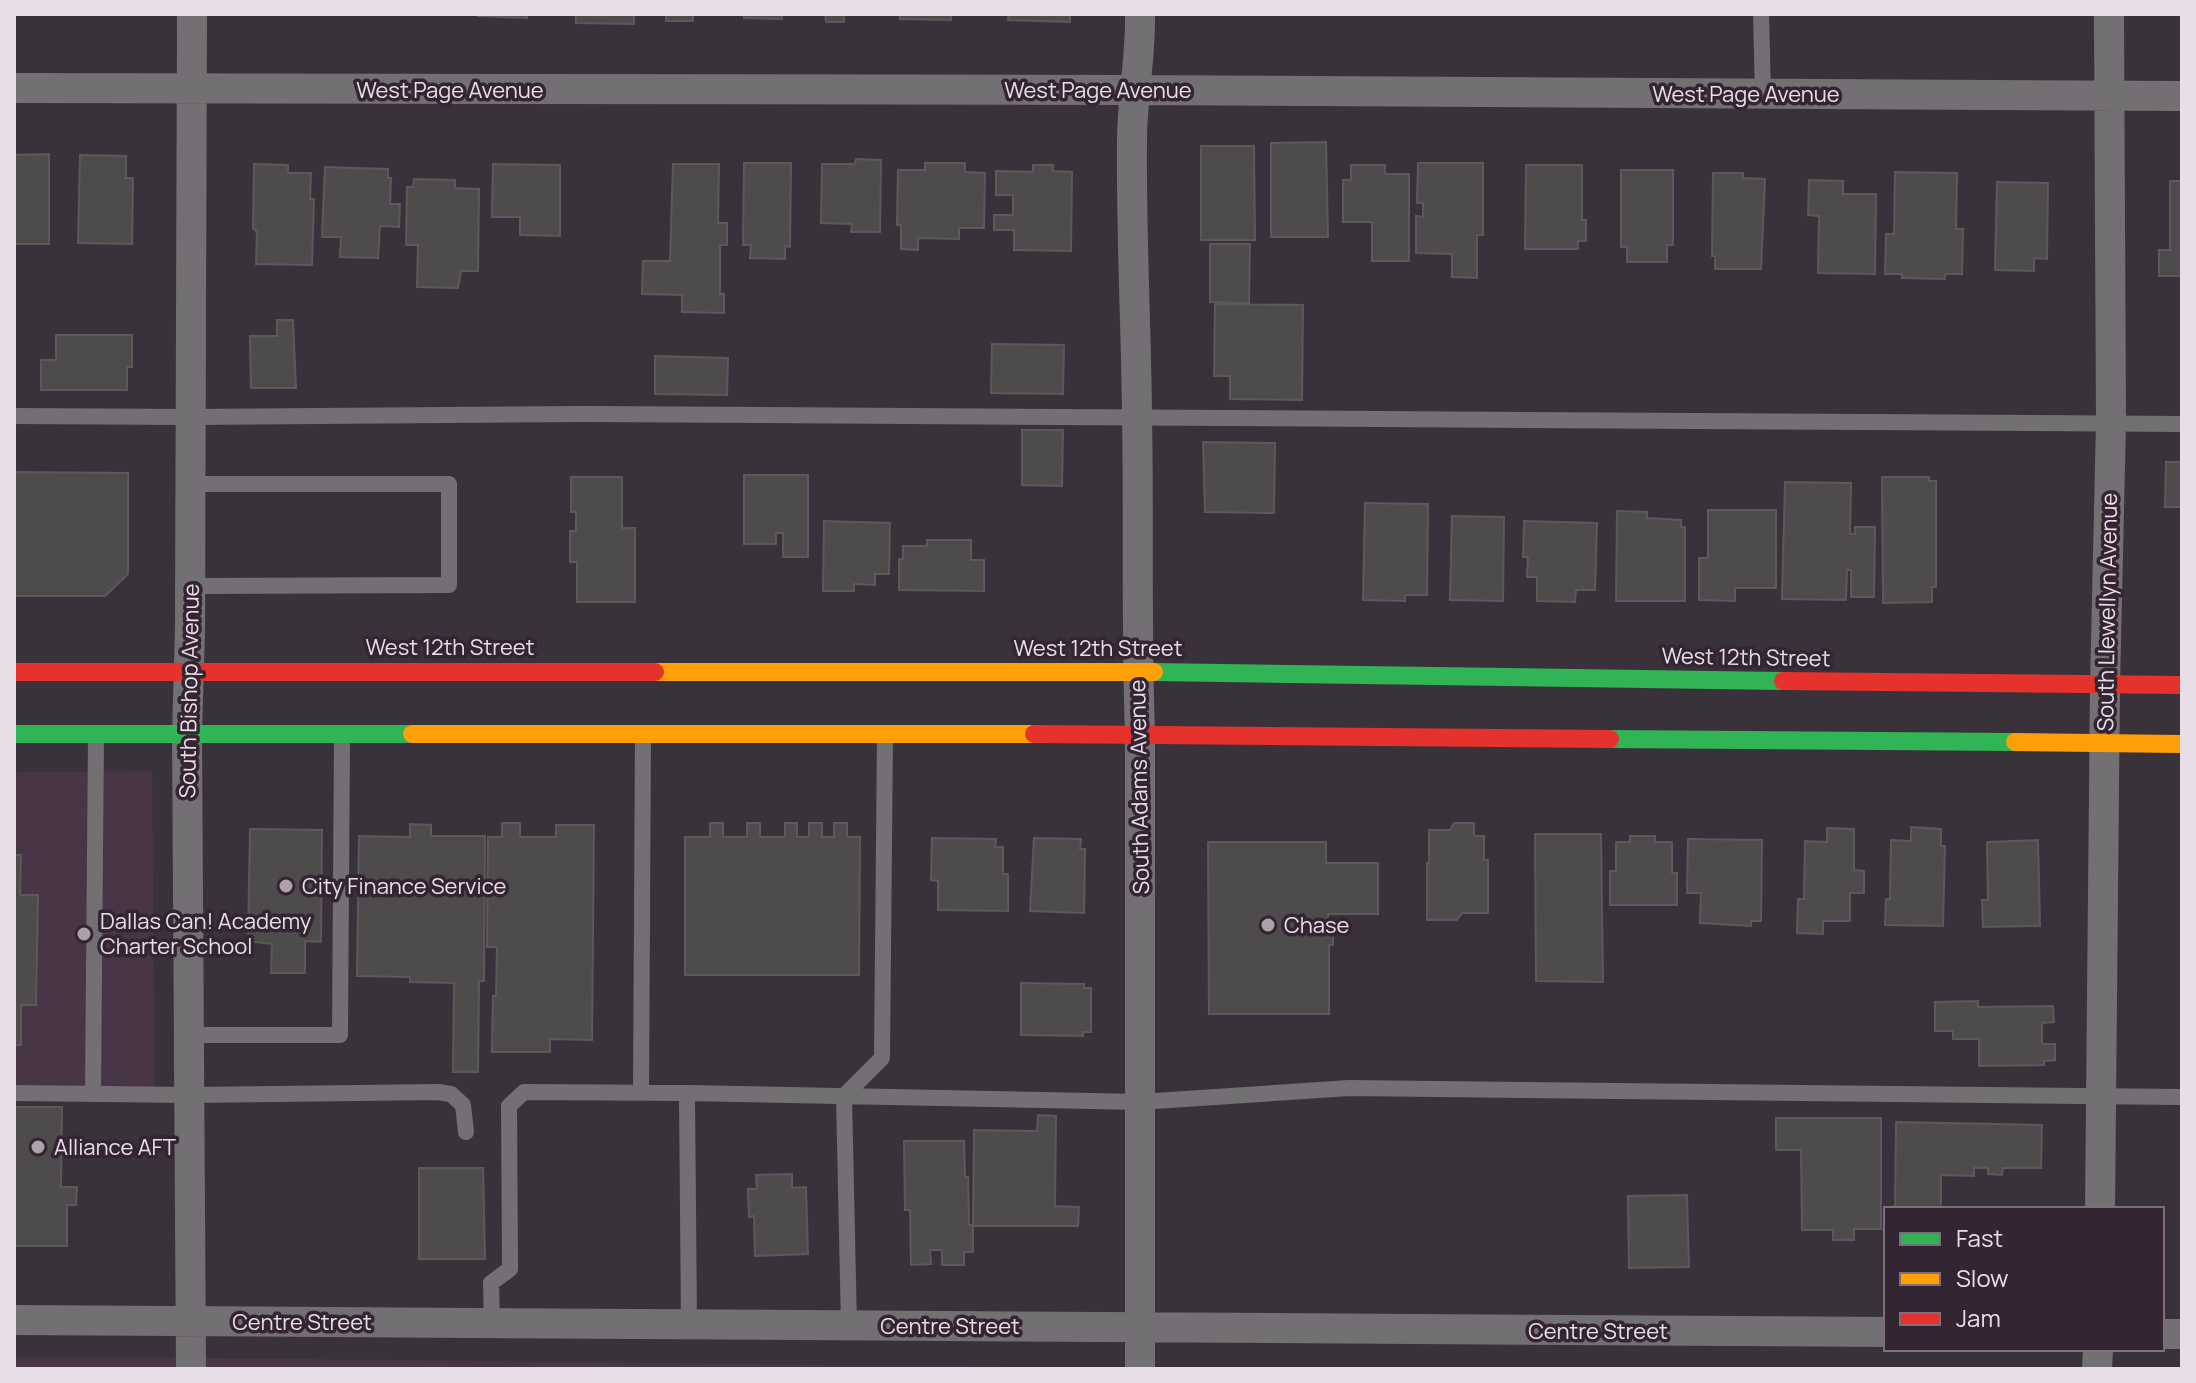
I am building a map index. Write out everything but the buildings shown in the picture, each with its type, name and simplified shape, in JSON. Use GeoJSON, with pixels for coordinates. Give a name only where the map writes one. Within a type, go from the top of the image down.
{"type":"FeatureCollection","features":[{"type":"Feature","properties":{"kind":"main road","name":"West 12th Street"},"geometry":{"type":"LineString","coordinates":[[14,672],[1138,672],[2182,685]]}},
{"type":"Feature","properties":{"kind":"main road"},"geometry":{"type":"LineString","coordinates":[[14,734],[1140,734],[2182,744]]}},
{"type":"Feature","properties":{"kind":"street","name":"South Bishop Avenue"},"geometry":{"type":"LineString","coordinates":[[191,1369],[187,734],[192,14]]}},
{"type":"Feature","properties":{"kind":"street","name":"South Adams Avenue"},"geometry":{"type":"LineString","coordinates":[[1140,14],[1141,47],[1132,139],[1140,734],[1140,1369]]}},
{"type":"Feature","properties":{"kind":"street","name":"South Llewellyn Avenue"},"geometry":{"type":"LineString","coordinates":[[2100,1207],[2111,423],[2109,14]]}},
{"type":"Feature","properties":{"kind":"street","name":"West Page Avenue"},"geometry":{"type":"LineString","coordinates":[[14,88],[2182,96]]}},
{"type":"Feature","properties":{"kind":"street","name":"Centre Street"},"geometry":{"type":"LineString","coordinates":[[14,1320],[1884,1332]]}},
{"type":"Feature","properties":{"kind":"lane"},"geometry":{"type":"LineString","coordinates":[[1761,14],[1763,94]]}},
{"type":"Feature","properties":{"kind":"lane"},"geometry":{"type":"LineString","coordinates":[[14,416],[1137,416],[2182,424]]}},
{"type":"Feature","properties":{"kind":"lane"},"geometry":{"type":"LineString","coordinates":[[190,484],[449,484],[449,585],[190,586]]}},
{"type":"Feature","properties":{"kind":"lane"},"geometry":{"type":"LineString","coordinates":[[93,1094],[97,734]]}},
{"type":"Feature","properties":{"kind":"lane"},"geometry":{"type":"LineString","coordinates":[[189,1035],[340,1035],[342,734]]}},
{"type":"Feature","properties":{"kind":"lane"},"geometry":{"type":"LineString","coordinates":[[641,1092],[643,734]]}},
{"type":"Feature","properties":{"kind":"lane"},"geometry":{"type":"LineString","coordinates":[[849,1326],[844,1096],[882,1058],[885,734]]}},
{"type":"Feature","properties":{"kind":"lane"},"geometry":{"type":"LineString","coordinates":[[492,1324],[491,1283],[510,1269],[509,1106],[524,1092],[1140,1102],[1349,1088],[2182,1097]]}},
{"type":"Feature","properties":{"kind":"lane"},"geometry":{"type":"LineString","coordinates":[[14,1093],[189,1095],[438,1092],[451,1094],[463,1105],[466,1132]]}},
{"type":"Feature","properties":{"kind":"lane"},"geometry":{"type":"LineString","coordinates":[[687,1093],[689,1325]]}},
{"type":"Feature","properties":{"kind":"shaded area","name":"Dallas Can! Academy Charter School"},"geometry":{"type":"Polygon","coordinates":[[[152,771],[155,1096],[14,1097],[14,772],[152,771]]]}},
{"type":"Feature","properties":{"kind":"shaded area"},"geometry":{"type":"Polygon","coordinates":[[[14,1357],[127,1357],[1232,1369],[14,1369],[14,1357]]]}},
{"type":"Feature","properties":{"kind":"traffic: fast"},"geometry":{"type":"LineString","coordinates":[[1154,672],[1783,681]]}},
{"type":"Feature","properties":{"kind":"traffic: fast"},"geometry":{"type":"LineString","coordinates":[[14,734],[412,734]]}},
{"type":"Feature","properties":{"kind":"traffic: fast"},"geometry":{"type":"LineString","coordinates":[[1610,739],[2015,742]]}},
{"type":"Feature","properties":{"kind":"traffic: slow"},"geometry":{"type":"LineString","coordinates":[[655,672],[1154,672]]}},
{"type":"Feature","properties":{"kind":"traffic: slow"},"geometry":{"type":"LineString","coordinates":[[412,734],[1034,734]]}},
{"type":"Feature","properties":{"kind":"traffic: slow"},"geometry":{"type":"LineString","coordinates":[[2015,742],[2182,744]]}},
{"type":"Feature","properties":{"kind":"traffic: jam"},"geometry":{"type":"LineString","coordinates":[[14,672],[655,672]]}},
{"type":"Feature","properties":{"kind":"traffic: jam"},"geometry":{"type":"LineString","coordinates":[[1783,681],[2182,685]]}},
{"type":"Feature","properties":{"kind":"traffic: jam"},"geometry":{"type":"LineString","coordinates":[[1034,734],[1610,739]]}},
{"type":"Feature","properties":{"kind":"place","name":"City Finance Service"},"geometry":{"type":"Point","coordinates":[286,886]}},
{"type":"Feature","properties":{"kind":"place","name":"Chase"},"geometry":{"type":"Point","coordinates":[1268,925]}},
{"type":"Feature","properties":{"kind":"place","name":"Dallas Can! Academy Charter School"},"geometry":{"type":"Point","coordinates":[84,934]}},
{"type":"Feature","properties":{"kind":"place","name":"Alliance AFT"},"geometry":{"type":"Point","coordinates":[38,1147]}}]}
